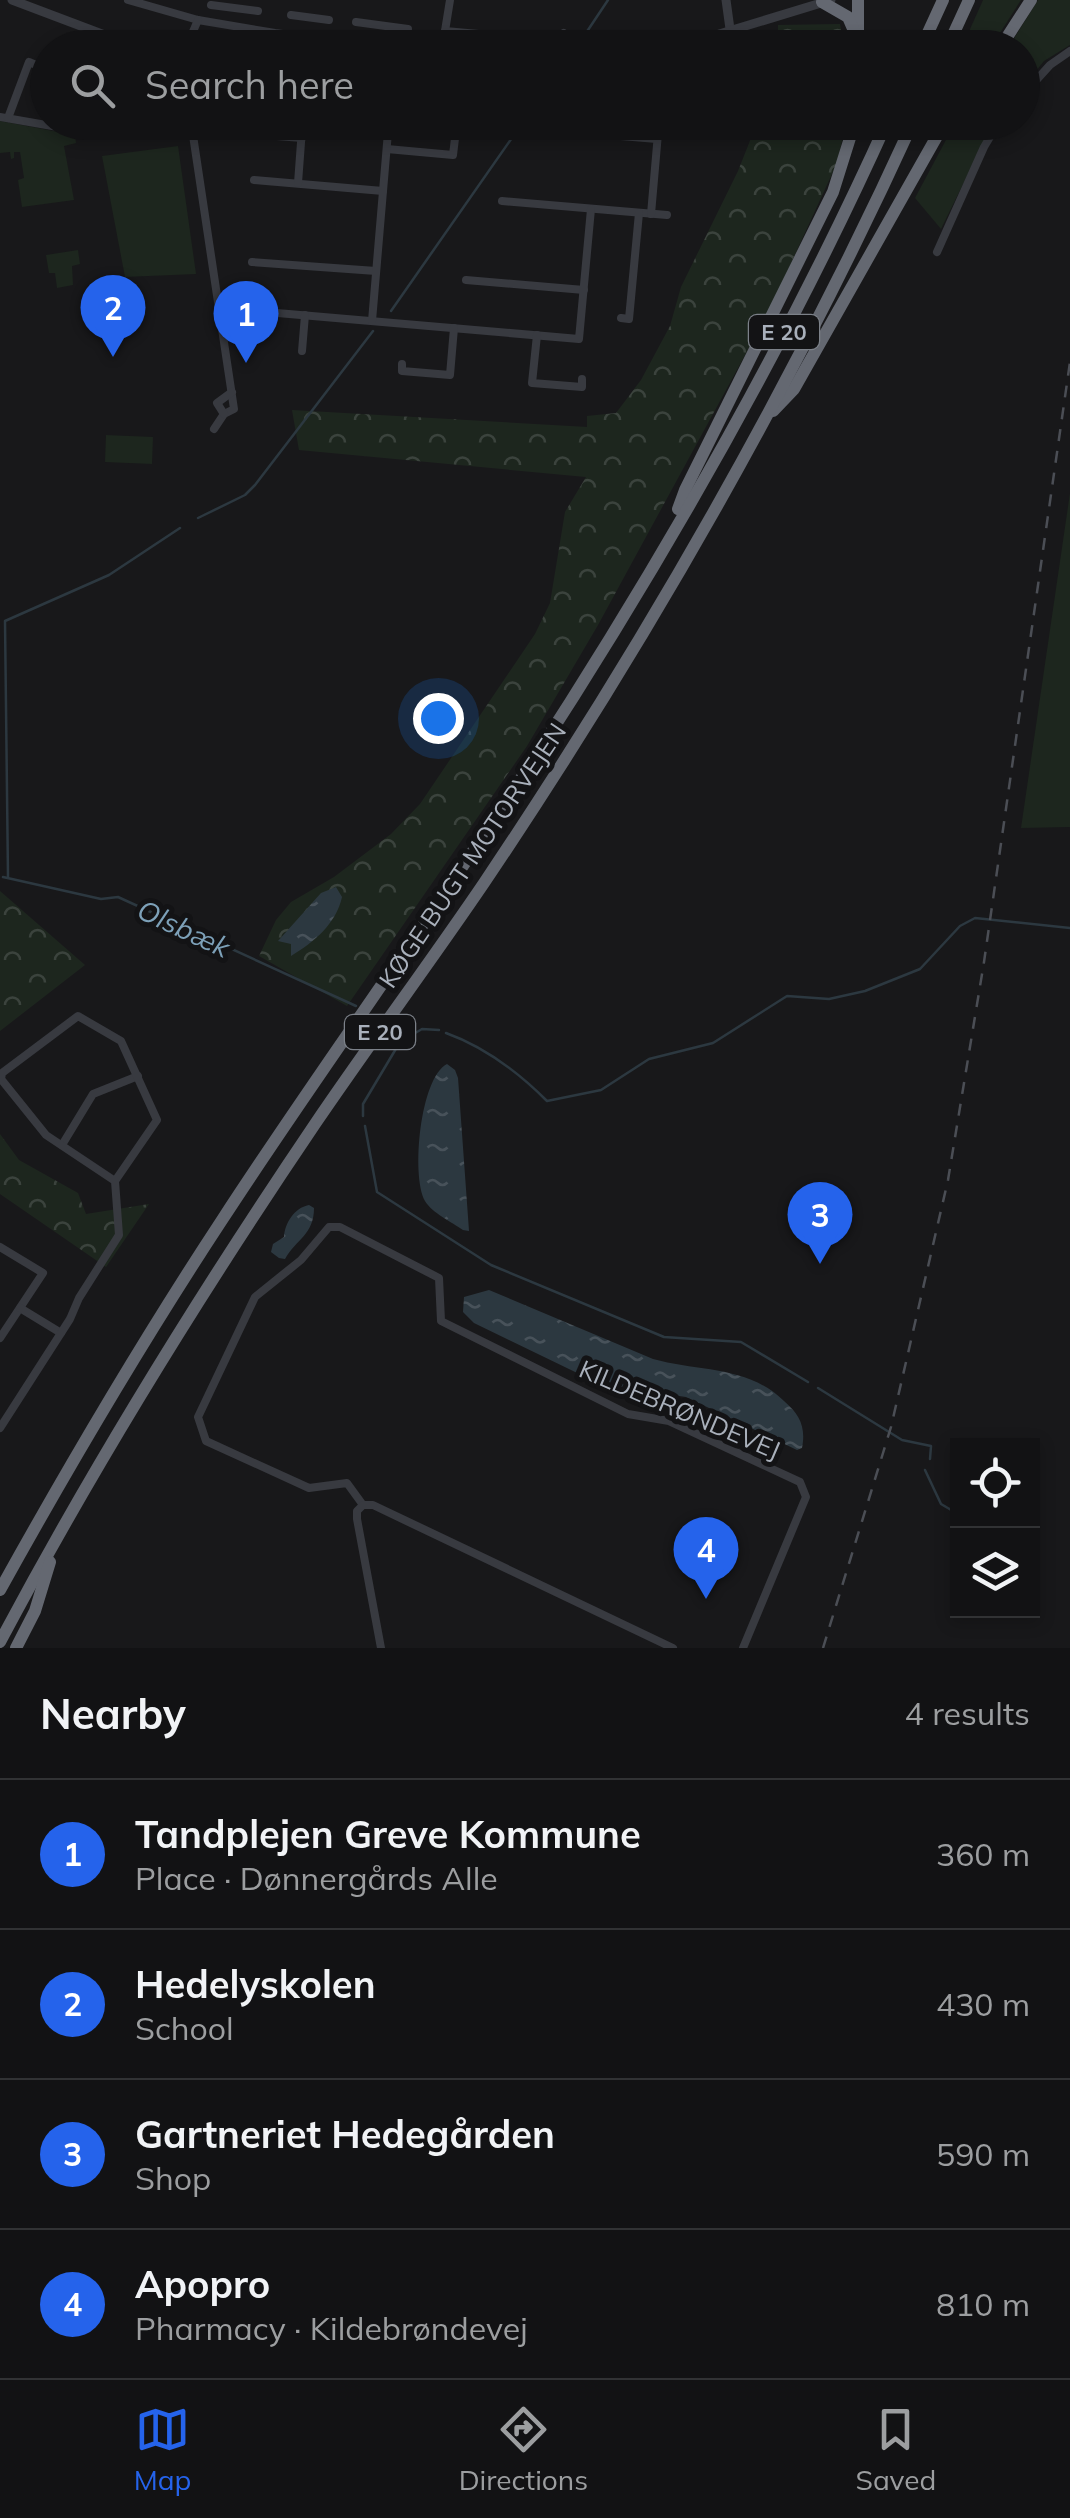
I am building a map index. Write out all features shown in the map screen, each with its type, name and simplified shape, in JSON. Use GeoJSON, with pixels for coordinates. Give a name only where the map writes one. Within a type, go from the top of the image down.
{"type":"FeatureCollection","features":[{"type":"Feature","properties":{"kind":"highway"},"geometry":{"type":"LineString","coordinates":[[858,0],[859,30]]}},
{"type":"Feature","properties":{"kind":"highway"},"geometry":{"type":"LineString","coordinates":[[929,30],[943,0]]}},
{"type":"Feature","properties":{"kind":"highway"},"geometry":{"type":"LineString","coordinates":[[955,30],[968,0]]}},
{"type":"Feature","properties":{"kind":"highway"},"geometry":{"type":"LineString","coordinates":[[1012,30],[1031,0]]}},
{"type":"Feature","properties":{"kind":"highway"},"geometry":{"type":"LineString","coordinates":[[827,1],[848,16],[854,30]]}},
{"type":"Feature","properties":{"kind":"highway"},"geometry":{"type":"LineString","coordinates":[[670,535],[684,490],[833,192],[850,140]]}},
{"type":"Feature","properties":{"kind":"highway","name":"KØGE BUGT MOTORVEJEN"},"geometry":{"type":"LineString","coordinates":[[0,1590],[169,1302],[525,774],[670,535],[786,329],[879,140]]}},
{"type":"Feature","properties":{"kind":"highway","name":"KØGE BUGT MOTORVEJEN"},"geometry":{"type":"LineString","coordinates":[[0,1642],[117,1434],[240,1237],[545,789],[683,564],[762,424],[904,140]]}},
{"type":"Feature","properties":{"kind":"highway"},"geometry":{"type":"LineString","coordinates":[[762,424],[794,389],[935,140]]}},
{"type":"Feature","properties":{"kind":"highway"},"geometry":{"type":"LineString","coordinates":[[16,1648],[35,1611],[58,1537]]}},
{"type":"Feature","properties":{"kind":"street"},"geometry":{"type":"LineString","coordinates":[[12,0],[91,30]]}},
{"type":"Feature","properties":{"kind":"street"},"geometry":{"type":"LineString","coordinates":[[128,0],[198,20],[260,30]]}},
{"type":"Feature","properties":{"kind":"street"},"geometry":{"type":"LineString","coordinates":[[445,30],[450,0]]}},
{"type":"Feature","properties":{"kind":"street"},"geometry":{"type":"LineString","coordinates":[[726,0],[730,29]]}},
{"type":"Feature","properties":{"kind":"street"},"geometry":{"type":"LineString","coordinates":[[727,30],[827,1]]}},
{"type":"Feature","properties":{"kind":"street"},"geometry":{"type":"LineString","coordinates":[[211,5],[258,11]]}},
{"type":"Feature","properties":{"kind":"street"},"geometry":{"type":"LineString","coordinates":[[236,26],[238,8]]}},
{"type":"Feature","properties":{"kind":"street"},"geometry":{"type":"LineString","coordinates":[[291,15],[328,20]]}},
{"type":"Feature","properties":{"kind":"street"},"geometry":{"type":"LineString","coordinates":[[310,30],[311,18]]}},
{"type":"Feature","properties":{"kind":"street"},"geometry":{"type":"LineString","coordinates":[[196,30],[198,20]]}},
{"type":"Feature","properties":{"kind":"street"},"geometry":{"type":"LineString","coordinates":[[356,22],[408,29]]}},
{"type":"Feature","properties":{"kind":"street"},"geometry":{"type":"LineString","coordinates":[[387,30],[388,26]]}},
{"type":"Feature","properties":{"kind":"street"},"geometry":{"type":"LineString","coordinates":[[1040,76],[1070,51]]}},
{"type":"Feature","properties":{"kind":"street"},"geometry":{"type":"LineString","coordinates":[[30,62],[4,118],[30,122]]}},
{"type":"Feature","properties":{"kind":"street"},"geometry":{"type":"LineString","coordinates":[[193,140],[232,392],[216,403],[224,414],[214,429]]}},
{"type":"Feature","properties":{"kind":"street"},"geometry":{"type":"LineString","coordinates":[[298,183],[302,140]]}},
{"type":"Feature","properties":{"kind":"street"},"geometry":{"type":"LineString","coordinates":[[372,321],[388,140]]}},
{"type":"Feature","properties":{"kind":"street"},"geometry":{"type":"LineString","coordinates":[[387,149],[453,155],[455,140]]}},
{"type":"Feature","properties":{"kind":"street"},"geometry":{"type":"LineString","coordinates":[[651,214],[657,140]]}},
{"type":"Feature","properties":{"kind":"street"},"geometry":{"type":"LineString","coordinates":[[936,252],[988,140]]}},
{"type":"Feature","properties":{"kind":"street"},"geometry":{"type":"LineString","coordinates":[[254,180],[384,191]]}},
{"type":"Feature","properties":{"kind":"street"},"geometry":{"type":"LineString","coordinates":[[502,201],[667,215]]}},
{"type":"Feature","properties":{"kind":"street"},"geometry":{"type":"LineString","coordinates":[[218,308],[580,339],[591,208]]}},
{"type":"Feature","properties":{"kind":"street"},"geometry":{"type":"LineString","coordinates":[[622,318],[630,319],[639,213]]}},
{"type":"Feature","properties":{"kind":"street"},"geometry":{"type":"LineString","coordinates":[[252,262],[376,271]]}},
{"type":"Feature","properties":{"kind":"street"},"geometry":{"type":"LineString","coordinates":[[466,280],[584,290]]}},
{"type":"Feature","properties":{"kind":"street"},"geometry":{"type":"LineString","coordinates":[[302,351],[306,315]]}},
{"type":"Feature","properties":{"kind":"street"},"geometry":{"type":"LineString","coordinates":[[402,364],[402,370],[450,375],[454,328]]}},
{"type":"Feature","properties":{"kind":"street"},"geometry":{"type":"LineString","coordinates":[[536,335],[532,383],[582,387],[582,379]]}},
{"type":"Feature","properties":{"kind":"street"},"geometry":{"type":"LineString","coordinates":[[0,1428],[118,1235],[115,1181],[157,1120],[121,1041],[78,1016],[2,1073],[2,1079],[46,1135],[115,1181]]}},
{"type":"Feature","properties":{"kind":"street"},"geometry":{"type":"LineString","coordinates":[[62,1146],[94,1094],[138,1076]]}},
{"type":"Feature","properties":{"kind":"street","name":"KILDEBRØNDEVEJ"},"geometry":{"type":"LineString","coordinates":[[673,1648],[373,1505],[363,1505],[347,1484],[310,1488],[206,1441],[198,1417],[256,1297],[301,1260],[328,1227],[340,1227],[439,1278],[441,1321],[628,1414],[669,1420],[800,1482],[806,1496],[743,1648]]}},
{"type":"Feature","properties":{"kind":"street"},"geometry":{"type":"LineString","coordinates":[[0,1246],[43,1273],[0,1338]]}},
{"type":"Feature","properties":{"kind":"street"},"geometry":{"type":"LineString","coordinates":[[20,1308],[61,1333]]}},
{"type":"Feature","properties":{"kind":"street"},"geometry":{"type":"LineString","coordinates":[[363,1505],[357,1519],[381,1648]]}},
{"type":"Feature","properties":{"kind":"green space"},"geometry":{"type":"Polygon","coordinates":[[[983,0],[1021,0],[1002,30],[970,30],[983,0]]]}},
{"type":"Feature","properties":{"kind":"green space"},"geometry":{"type":"Polygon","coordinates":[[[1038,0],[1070,0],[1070,45],[1040,66],[1040,30],[1019,30],[1038,0]]]}},
{"type":"Feature","properties":{"kind":"green space"},"geometry":{"type":"Polygon","coordinates":[[[840,24],[841,30],[778,30],[778,25],[840,24]]]}},
{"type":"Feature","properties":{"kind":"green space"},"geometry":{"type":"Polygon","coordinates":[[[0,121],[30,127],[30,140],[76,140],[64,146],[74,200],[22,207],[18,180],[24,178],[20,152],[14,152],[11,159],[10,152],[0,153],[0,121]]]}},
{"type":"Feature","properties":{"kind":"green space"},"geometry":{"type":"Polygon","coordinates":[[[750,140],[842,140],[837,163],[769,311],[598,625],[527,746],[347,1006],[259,956],[276,920],[291,902],[334,877],[391,834],[420,804],[535,634],[550,603],[565,512],[586,477],[299,450],[292,410],[587,427],[587,416],[616,413],[641,380],[670,326],[681,287],[750,140]]]}},
{"type":"Feature","properties":{"kind":"green space"},"geometry":{"type":"Polygon","coordinates":[[[946,140],[985,140],[941,229],[915,198],[946,140]]]}},
{"type":"Feature","properties":{"kind":"green space"},"geometry":{"type":"Polygon","coordinates":[[[178,146],[196,274],[125,277],[102,156],[178,146]]]}},
{"type":"Feature","properties":{"kind":"green space"},"geometry":{"type":"Polygon","coordinates":[[[78,250],[80,264],[72,266],[73,285],[57,288],[46,255],[78,250]]]}},
{"type":"Feature","properties":{"kind":"green space"},"geometry":{"type":"Polygon","coordinates":[[[106,435],[153,437],[152,464],[105,462],[106,435]]]}},
{"type":"Feature","properties":{"kind":"green space"},"geometry":{"type":"Polygon","coordinates":[[[1070,493],[1070,827],[1021,828],[1070,493]]]}},
{"type":"Feature","properties":{"kind":"green space"},"geometry":{"type":"Polygon","coordinates":[[[0,891],[85,965],[0,1031],[0,891]]]}},
{"type":"Feature","properties":{"kind":"green space"},"geometry":{"type":"Polygon","coordinates":[[[0,1134],[19,1160],[78,1193],[86,1214],[149,1204],[106,1267],[0,1194],[0,1134]]]}},
{"type":"Feature","properties":{"kind":"water"},"geometry":{"type":"Polygon","coordinates":[[[336,887],[342,897],[335,916],[316,938],[291,956],[291,944],[278,941],[321,893],[336,887]]]}},
{"type":"Feature","properties":{"kind":"water"},"geometry":{"type":"Polygon","coordinates":[[[447,1064],[458,1078],[469,1231],[432,1209],[421,1188],[419,1150],[424,1107],[438,1073],[447,1064]]]}},
{"type":"Feature","properties":{"kind":"water"},"geometry":{"type":"Polygon","coordinates":[[[309,1205],[314,1208],[308,1231],[285,1259],[279,1258],[271,1252],[273,1244],[284,1237],[295,1213],[309,1205]]]}},
{"type":"Feature","properties":{"kind":"water"},"geometry":{"type":"Polygon","coordinates":[[[489,1290],[653,1359],[738,1375],[770,1389],[800,1422],[802,1448],[797,1450],[686,1397],[666,1394],[631,1399],[474,1323],[463,1312],[464,1297],[489,1290]]]}},
{"type":"Feature","properties":{"kind":"waterway"},"geometry":{"type":"LineString","coordinates":[[588,30],[608,0]]}},
{"type":"Feature","properties":{"kind":"waterway"},"geometry":{"type":"LineString","coordinates":[[391,311],[510,140]]}},
{"type":"Feature","properties":{"kind":"waterway"},"geometry":{"type":"LineString","coordinates":[[198,518],[245,495],[255,485],[373,331]]}},
{"type":"Feature","properties":{"kind":"waterway"},"geometry":{"type":"LineString","coordinates":[[8,877],[5,621],[109,575],[180,528]]}},
{"type":"Feature","properties":{"kind":"waterway","name":"Olsbæk"},"geometry":{"type":"LineString","coordinates":[[3,877],[101,899],[118,897],[356,1006]]}},
{"type":"Feature","properties":{"kind":"waterway","name":"Olsbæk"},"geometry":{"type":"LineString","coordinates":[[446,1033],[500,1061],[547,1101],[601,1090],[649,1059],[713,1043],[787,996],[829,999],[865,991],[920,969],[960,926],[975,918],[1070,928]]}},
{"type":"Feature","properties":{"kind":"waterway","name":"Olsbæk"},"geometry":{"type":"LineString","coordinates":[[396,1036],[400,1042],[422,1029],[439,1030]]}},
{"type":"Feature","properties":{"kind":"waterway"},"geometry":{"type":"LineString","coordinates":[[363,1116],[363,1104],[400,1042]]}},
{"type":"Feature","properties":{"kind":"waterway"},"geometry":{"type":"LineString","coordinates":[[365,1126],[377,1192],[491,1265],[664,1337],[741,1342],[808,1382]]}},
{"type":"Feature","properties":{"kind":"waterway"},"geometry":{"type":"LineString","coordinates":[[818,1388],[902,1440],[931,1446],[930,1459]]}},
{"type":"Feature","properties":{"kind":"waterway"},"geometry":{"type":"LineString","coordinates":[[925,1470],[941,1504],[950,1509]]}},
{"type":"Feature","properties":{"kind":"railway"},"geometry":{"type":"LineString","coordinates":[[823,1648],[891,1427],[948,1180],[984,962],[1070,362]]}},
{"type":"Feature","properties":{"kind":"place","name":"Hedelyskolen"},"geometry":{"type":"Point","coordinates":[113,357]}},
{"type":"Feature","properties":{"kind":"place","name":"Tandplejen Greve Kommune"},"geometry":{"type":"Point","coordinates":[246,363]}},
{"type":"Feature","properties":{"kind":"place","name":"Gartneriet Hedegården"},"geometry":{"type":"Point","coordinates":[820,1264]}},
{"type":"Feature","properties":{"kind":"place","name":"Apopro"},"geometry":{"type":"Point","coordinates":[706,1599]}}]}
